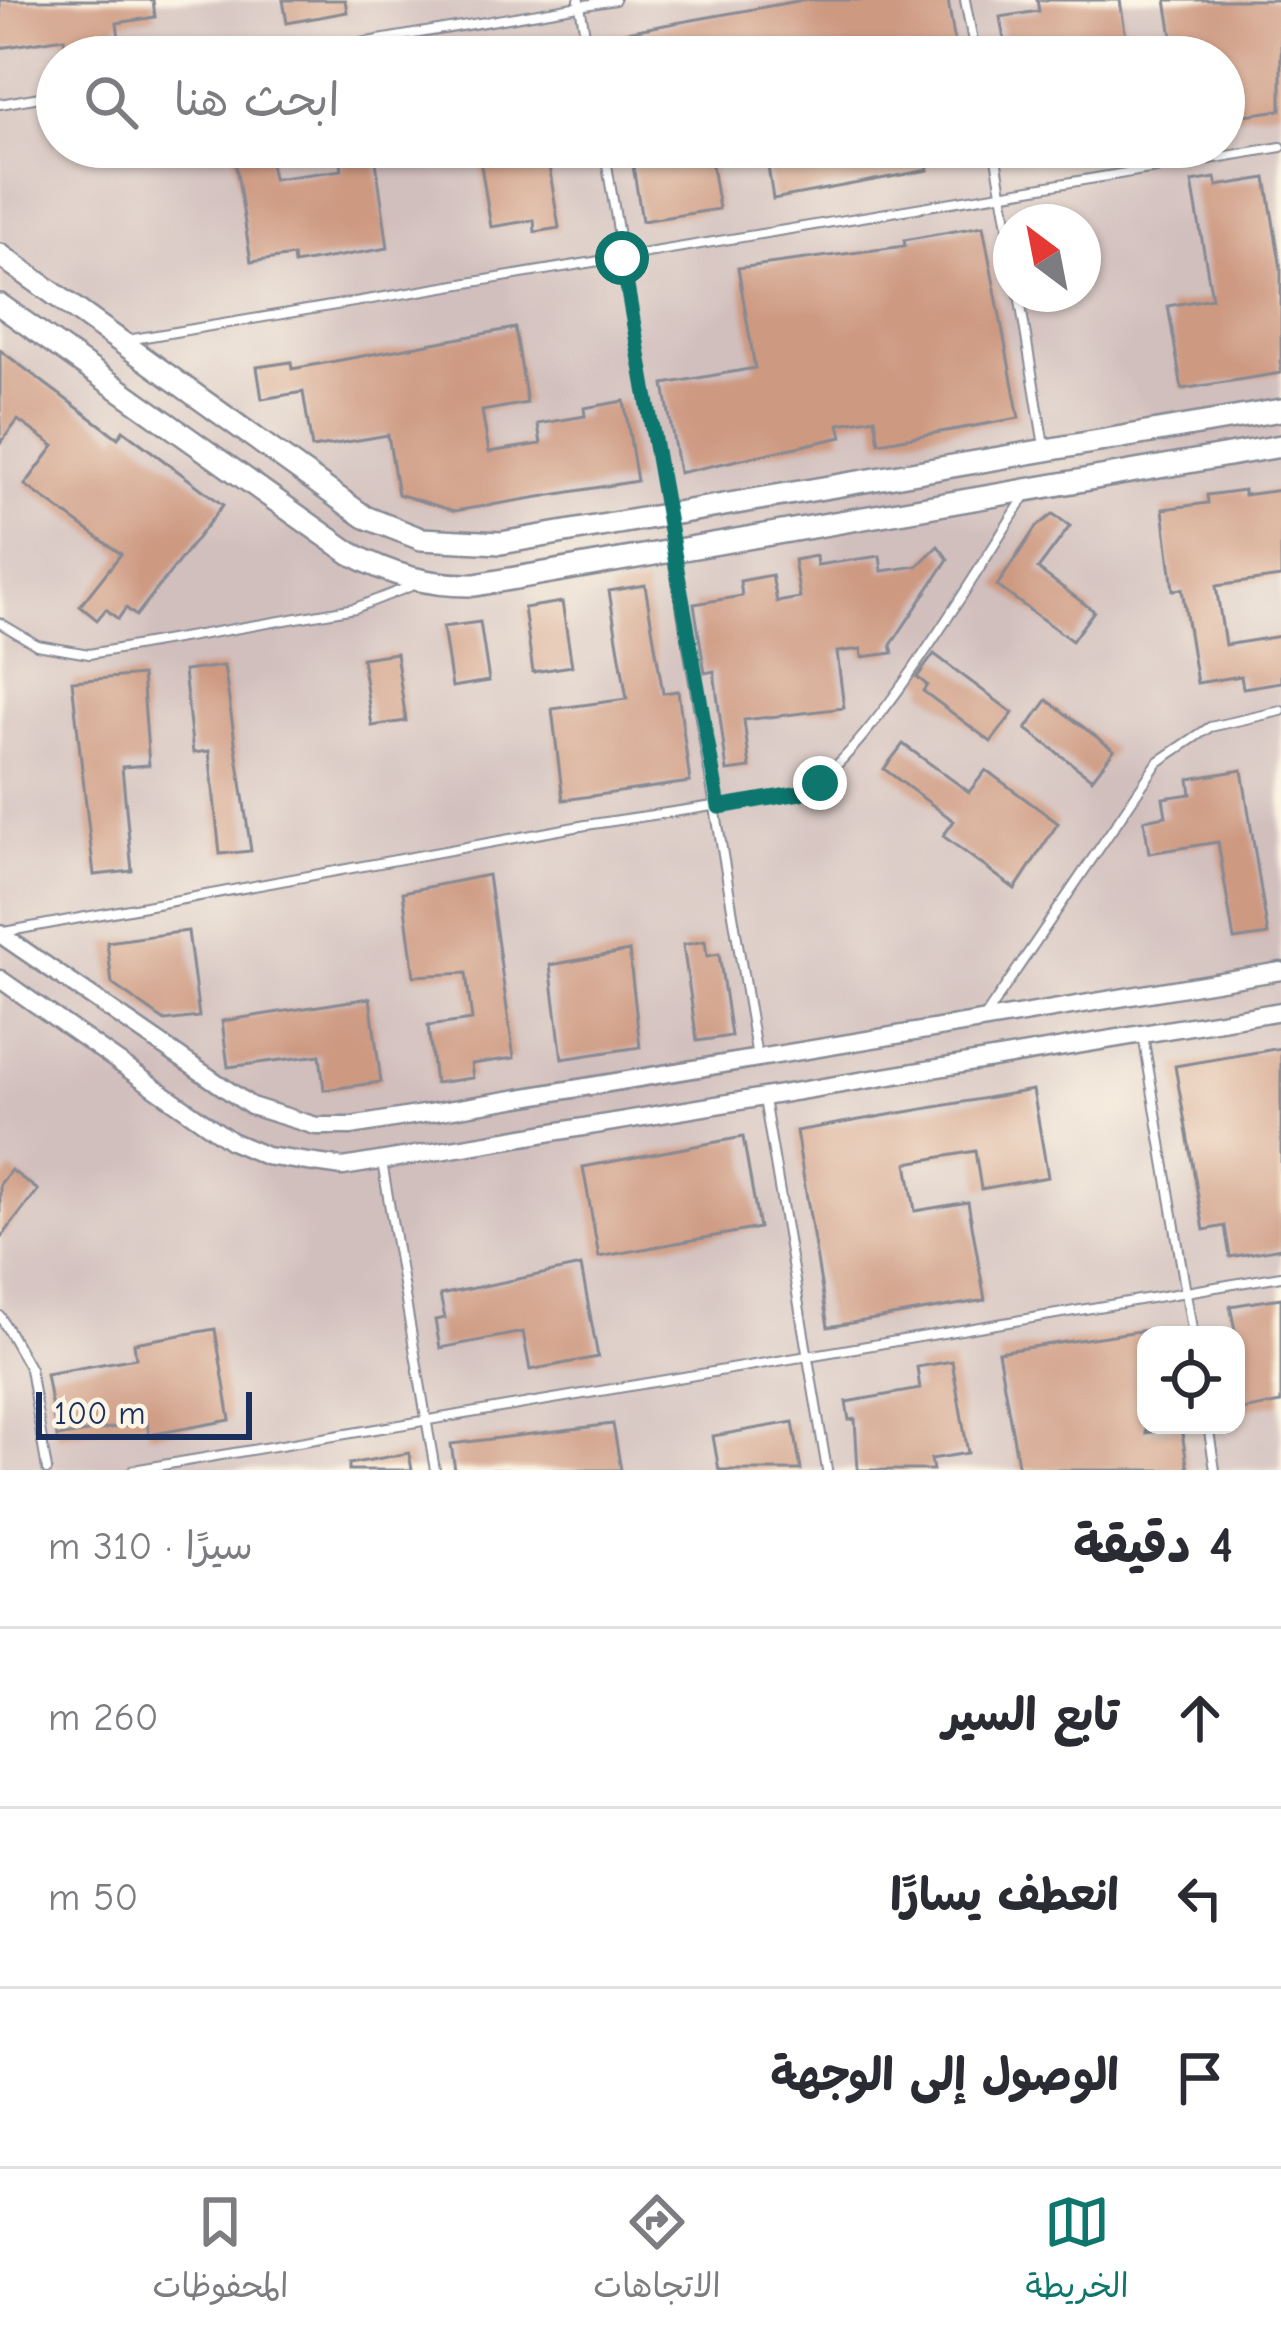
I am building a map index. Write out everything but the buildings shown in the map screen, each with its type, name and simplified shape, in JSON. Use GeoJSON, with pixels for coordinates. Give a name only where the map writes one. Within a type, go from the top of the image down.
{"type":"FeatureCollection","features":[{"type":"Feature","properties":{"kind":"street"},"geometry":{"type":"LineString","coordinates":[[1,258],[365,517],[402,533],[481,544],[1281,410]]}},
{"type":"Feature","properties":{"kind":"street"},"geometry":{"type":"LineString","coordinates":[[0,305],[350,554],[420,581],[475,585],[1281,446]]}},
{"type":"Feature","properties":{"kind":"street"},"geometry":{"type":"LineString","coordinates":[[0,934],[251,1106],[316,1126],[351,1126],[1281,971]]}},
{"type":"Feature","properties":{"kind":"street"},"geometry":{"type":"LineString","coordinates":[[0,979],[231,1141],[304,1165],[382,1161],[1281,1010]]}},
{"type":"Feature","properties":{"kind":"lane"},"geometry":{"type":"LineString","coordinates":[[395,36],[615,0]]}},
{"type":"Feature","properties":{"kind":"lane"},"geometry":{"type":"LineString","coordinates":[[965,0],[972,36]]}},
{"type":"Feature","properties":{"kind":"lane"},"geometry":{"type":"LineString","coordinates":[[579,3],[585,36]]}},
{"type":"Feature","properties":{"kind":"lane"},"geometry":{"type":"LineString","coordinates":[[0,104],[36,98]]}},
{"type":"Feature","properties":{"kind":"lane"},"geometry":{"type":"LineString","coordinates":[[1245,153],[1281,147]]}},
{"type":"Feature","properties":{"kind":"lane"},"geometry":{"type":"LineString","coordinates":[[607,168],[758,1059]]}},
{"type":"Feature","properties":{"kind":"lane"},"geometry":{"type":"LineString","coordinates":[[998,168],[1005,204]]}},
{"type":"Feature","properties":{"kind":"lane"},"geometry":{"type":"LineString","coordinates":[[120,341],[1157,168]]}},
{"type":"Feature","properties":{"kind":"lane"},"geometry":{"type":"LineString","coordinates":[[1022,312],[1045,450]]}},
{"type":"Feature","properties":{"kind":"lane"},"geometry":{"type":"LineString","coordinates":[[0,934],[586,825],[800,793],[828,776],[923,653],[1030,489]]}},
{"type":"Feature","properties":{"kind":"lane"},"geometry":{"type":"LineString","coordinates":[[0,623],[37,645],[89,653],[355,608],[420,581]]}},
{"type":"Feature","properties":{"kind":"lane"},"geometry":{"type":"LineString","coordinates":[[982,1021],[1158,762],[1210,727],[1281,711]]}},
{"type":"Feature","properties":{"kind":"lane"},"geometry":{"type":"LineString","coordinates":[[1143,1034],[1192,1326]]}},
{"type":"Feature","properties":{"kind":"lane"},"geometry":{"type":"LineString","coordinates":[[764,1097],[827,1470]]}},
{"type":"Feature","properties":{"kind":"lane"},"geometry":{"type":"LineString","coordinates":[[382,1161],[435,1470]]}},
{"type":"Feature","properties":{"kind":"lane"},"geometry":{"type":"LineString","coordinates":[[133,1470],[1281,1276]]}},
{"type":"Feature","properties":{"kind":"lane"},"geometry":{"type":"LineString","coordinates":[[0,1316],[30,1369],[47,1470]]}},
{"type":"Feature","properties":{"kind":"lane"},"geometry":{"type":"LineString","coordinates":[[1209,1434],[1215,1470]]}},
{"type":"Feature","properties":{"kind":"shaded area"},"geometry":{"type":"Polygon","coordinates":[[[0,0],[1281,0],[1281,1470],[0,1470],[0,0]]]}},
{"type":"Feature","properties":{"kind":"route"},"geometry":{"type":"LineString","coordinates":[[622,258],[719,807],[800,793],[820,783]]}}]}
